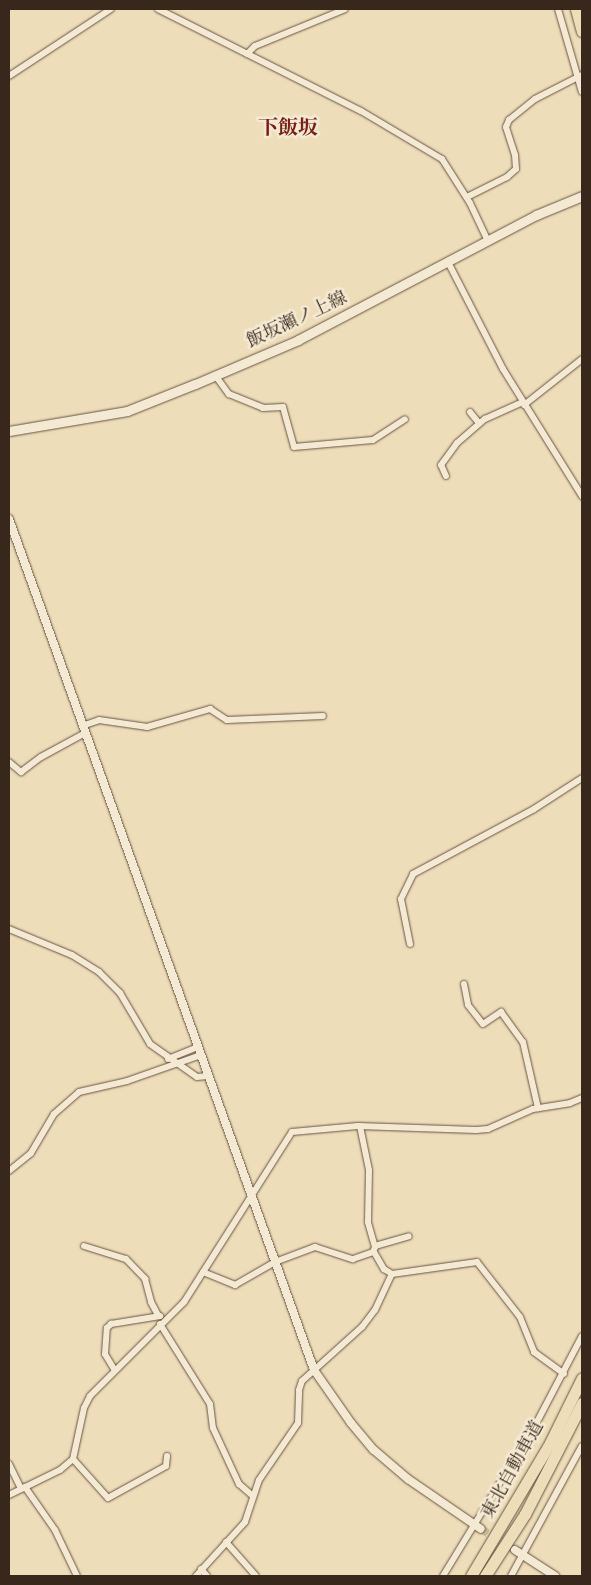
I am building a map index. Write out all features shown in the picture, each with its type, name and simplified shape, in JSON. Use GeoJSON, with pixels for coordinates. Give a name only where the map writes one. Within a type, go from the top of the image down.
{"type":"FeatureCollection","features":[{"type":"Feature","properties":{"kind":"highway"},"geometry":{"type":"LineString","coordinates":[[576,9],[582,30]]}},
{"type":"Feature","properties":{"kind":"highway","name":"東北自動車道"},"geometry":{"type":"LineString","coordinates":[[471,1576],[514,1507],[582,1378]]}},
{"type":"Feature","properties":{"kind":"highway","name":"東北自動車道"},"geometry":{"type":"LineString","coordinates":[[485,1576],[524,1514],[582,1404]]}},
{"type":"Feature","properties":{"kind":"highway"},"geometry":{"type":"LineString","coordinates":[[466,1576],[514,1507]]}},
{"type":"Feature","properties":{"kind":"main road","name":"飯坂瀬ノ上線"},"geometry":{"type":"LineString","coordinates":[[9,431],[127,410],[215,375],[303,337],[488,241],[582,196]]}},
{"type":"Feature","properties":{"kind":"street"},"geometry":{"type":"LineString","coordinates":[[9,76],[111,9]]}},
{"type":"Feature","properties":{"kind":"street"},"geometry":{"type":"LineString","coordinates":[[158,9],[361,111],[442,159],[467,197],[488,241]]}},
{"type":"Feature","properties":{"kind":"street"},"geometry":{"type":"LineString","coordinates":[[247,54],[255,46],[345,9]]}},
{"type":"Feature","properties":{"kind":"street"},"geometry":{"type":"LineString","coordinates":[[558,9],[580,76],[582,92]]}},
{"type":"Feature","properties":{"kind":"street"},"geometry":{"type":"LineString","coordinates":[[467,197],[507,177],[516,169],[515,155],[506,127],[509,120],[535,98],[580,76]]}},
{"type":"Feature","properties":{"kind":"street"},"geometry":{"type":"LineString","coordinates":[[448,262],[524,403],[582,496]]}},
{"type":"Feature","properties":{"kind":"street"},"geometry":{"type":"LineString","coordinates":[[446,476],[441,465],[456,443],[479,423],[524,403],[582,359]]}},
{"type":"Feature","properties":{"kind":"street"},"geometry":{"type":"LineString","coordinates":[[215,375],[229,394],[263,408],[281,406],[294,447],[373,440],[405,419]]}},
{"type":"Feature","properties":{"kind":"street"},"geometry":{"type":"LineString","coordinates":[[470,412],[479,423]]}},
{"type":"Feature","properties":{"kind":"street"},"geometry":{"type":"LineString","coordinates":[[9,519],[251,1198],[314,1368],[350,1423],[374,1450],[408,1479],[479,1527]]}},
{"type":"Feature","properties":{"kind":"street"},"geometry":{"type":"LineString","coordinates":[[9,762],[21,772],[41,756],[99,720],[152,727],[210,709],[227,720],[323,716]]}},
{"type":"Feature","properties":{"kind":"street"},"geometry":{"type":"LineString","coordinates":[[410,944],[401,899],[413,874],[534,809],[582,778]]}},
{"type":"Feature","properties":{"kind":"street"},"geometry":{"type":"LineString","coordinates":[[9,929],[72,955],[104,976],[120,994],[148,1042],[174,1064],[197,1077],[208,1076]]}},
{"type":"Feature","properties":{"kind":"street"},"geometry":{"type":"LineString","coordinates":[[464,984],[468,1006],[483,1024],[502,1012],[522,1042],[538,1108]]}},
{"type":"Feature","properties":{"kind":"street"},"geometry":{"type":"LineString","coordinates":[[168,1059],[199,1051]]}},
{"type":"Feature","properties":{"kind":"street"},"geometry":{"type":"LineString","coordinates":[[9,1171],[31,1153],[54,1114],[68,1099],[89,1089],[128,1080],[174,1064],[199,1051]]}},
{"type":"Feature","properties":{"kind":"street"},"geometry":{"type":"LineString","coordinates":[[9,1495],[60,1470],[73,1459],[87,1401],[114,1369],[184,1302],[292,1132],[360,1126],[488,1129],[538,1108],[570,1103],[582,1098]]}},
{"type":"Feature","properties":{"kind":"street"},"geometry":{"type":"LineString","coordinates":[[360,1126],[369,1178],[368,1224],[374,1249],[384,1269],[392,1274],[477,1262],[520,1317],[534,1352],[564,1374]]}},
{"type":"Feature","properties":{"kind":"street"},"geometry":{"type":"LineString","coordinates":[[203,1272],[235,1285],[275,1262],[315,1247],[353,1259],[409,1236]]}},
{"type":"Feature","properties":{"kind":"street"},"geometry":{"type":"LineString","coordinates":[[84,1246],[126,1258],[145,1280],[150,1299],[158,1315],[210,1404],[214,1428],[239,1484],[253,1496]]}},
{"type":"Feature","properties":{"kind":"street"},"geometry":{"type":"LineString","coordinates":[[196,1576],[245,1522],[253,1496],[263,1474],[295,1429],[300,1415],[300,1386],[314,1368],[362,1327],[375,1310],[392,1274]]}},
{"type":"Feature","properties":{"kind":"street"},"geometry":{"type":"LineString","coordinates":[[114,1369],[105,1354],[107,1328],[111,1324],[158,1315]]}},
{"type":"Feature","properties":{"kind":"street"},"geometry":{"type":"LineString","coordinates":[[443,1576],[479,1527],[564,1374],[582,1336]]}},
{"type":"Feature","properties":{"kind":"street"},"geometry":{"type":"LineString","coordinates":[[511,1576],[524,1556],[582,1446]]}},
{"type":"Feature","properties":{"kind":"street"},"geometry":{"type":"LineString","coordinates":[[73,1459],[108,1498],[166,1466],[167,1456]]}},
{"type":"Feature","properties":{"kind":"street"},"geometry":{"type":"LineString","coordinates":[[9,1464],[23,1488],[55,1530],[77,1576]]}},
{"type":"Feature","properties":{"kind":"street"},"geometry":{"type":"LineString","coordinates":[[226,1542],[255,1576]]}},
{"type":"Feature","properties":{"kind":"street"},"geometry":{"type":"LineString","coordinates":[[516,1550],[553,1576]]}},
{"type":"Feature","properties":{"kind":"street"},"geometry":{"type":"LineString","coordinates":[[201,1569],[208,1576]]}},
{"type":"Feature","properties":{"kind":"tunnel"},"geometry":{"type":"LineString","coordinates":[[481,1529],[515,1550]]}},
{"type":"Feature","properties":{"kind":"district","name":"下飯坂"},"geometry":{"type":"Point","coordinates":[288,129]}}]}
